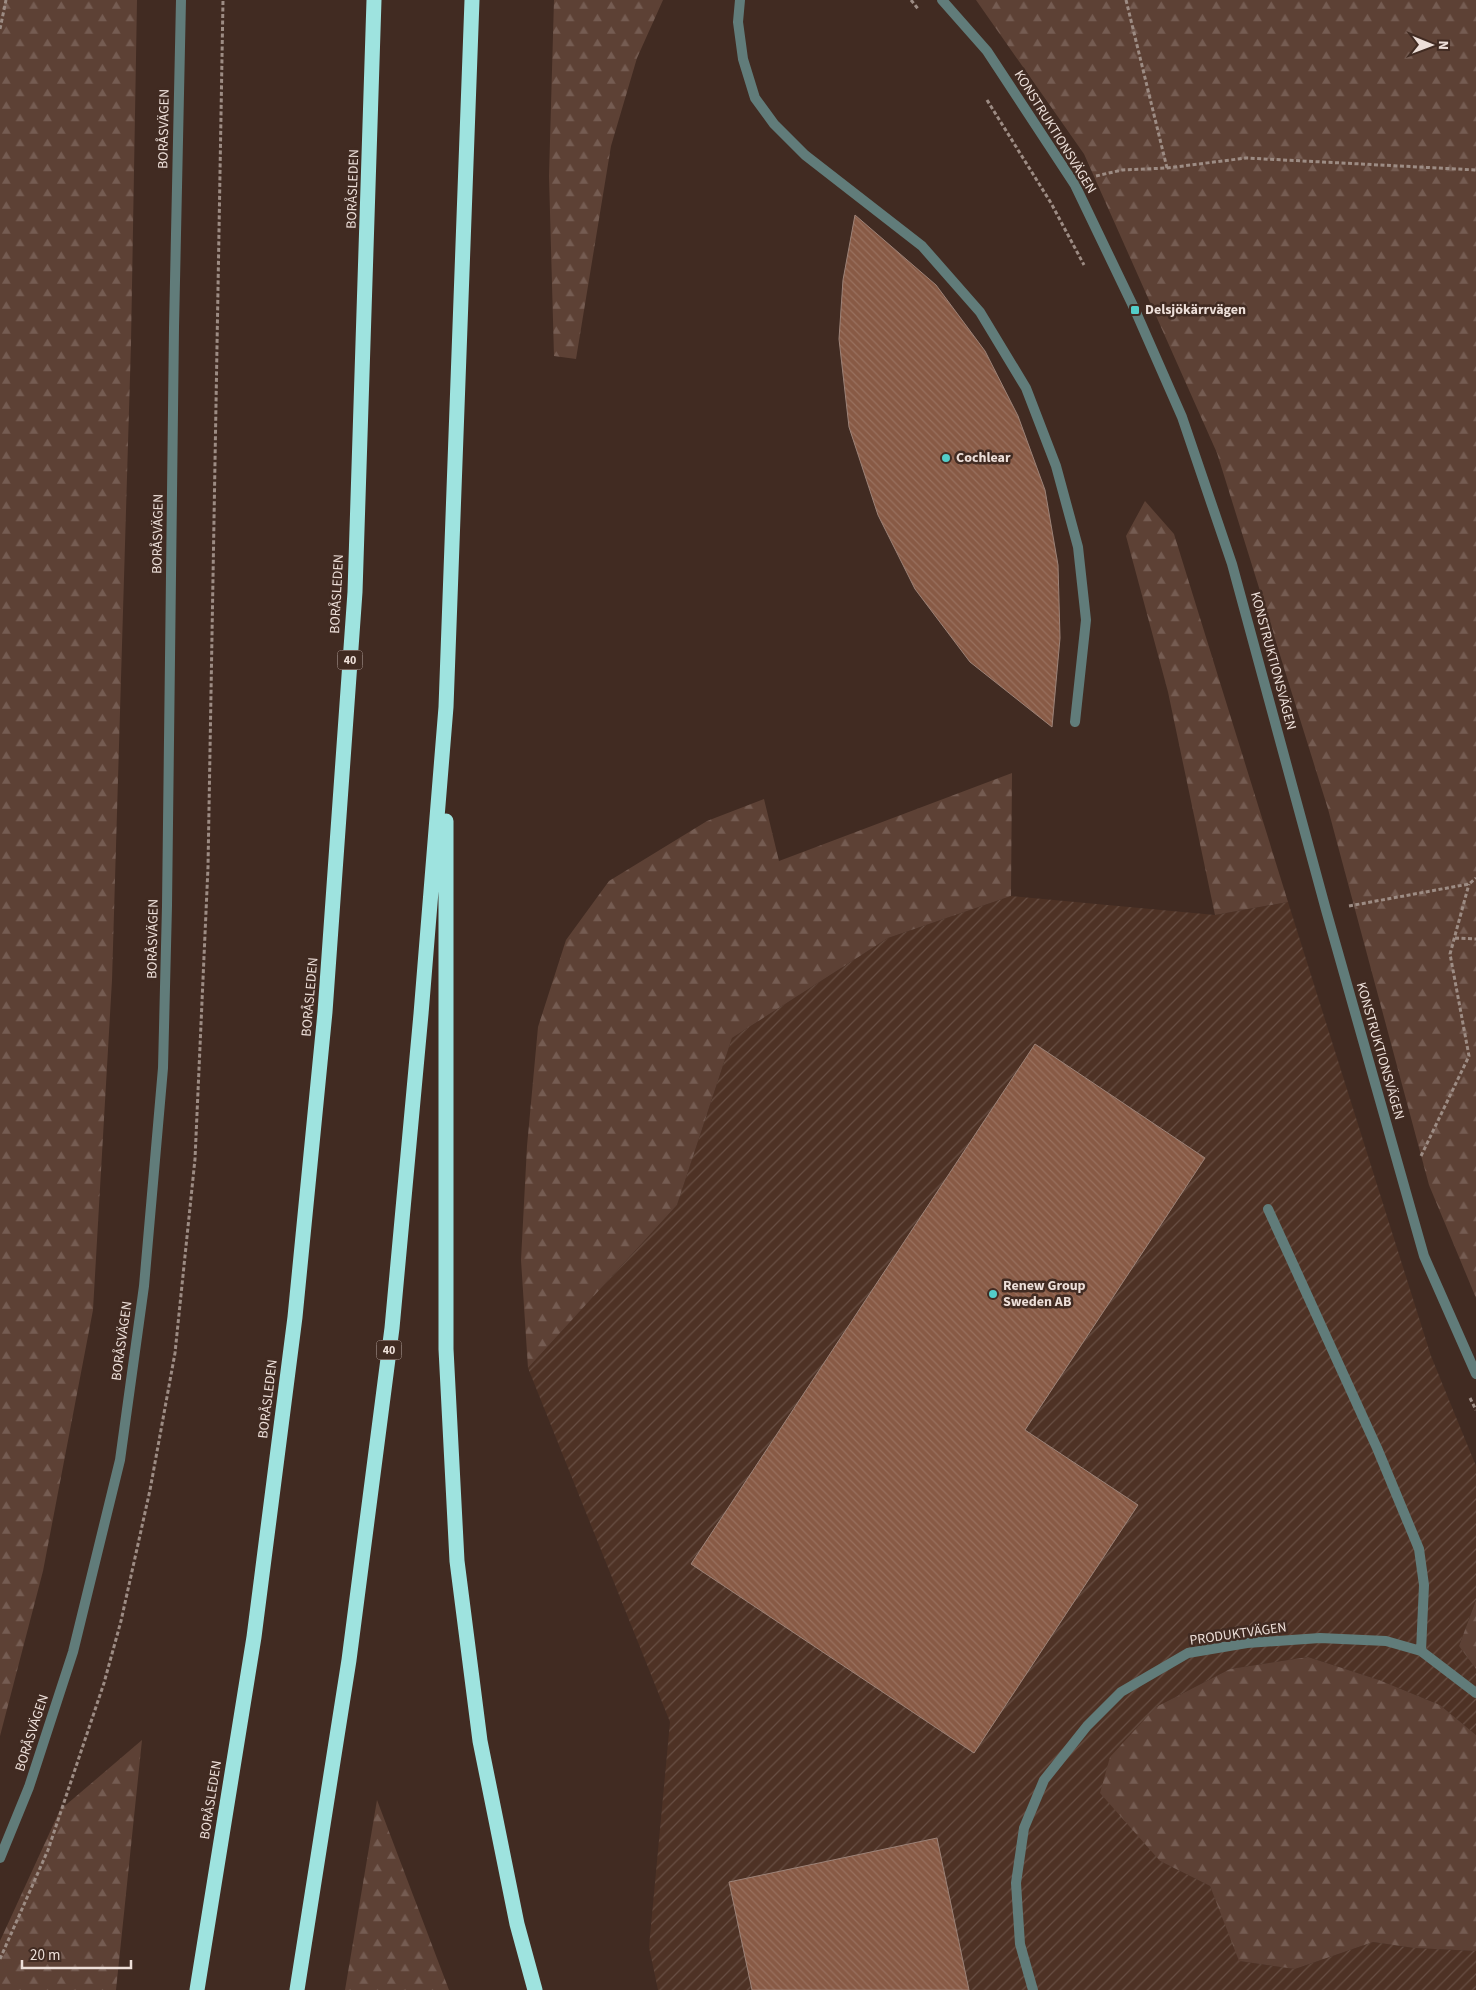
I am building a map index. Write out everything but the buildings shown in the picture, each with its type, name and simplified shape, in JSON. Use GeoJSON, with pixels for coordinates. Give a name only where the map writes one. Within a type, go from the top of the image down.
{"type":"FeatureCollection","features":[{"type":"Feature","properties":{"kind":"highway","name":"BORÅSLEDEN"},"geometry":{"type":"LineString","coordinates":[[197,1990],[254,1637],[295,1317],[325,1012],[355,592],[374,0]]}},
{"type":"Feature","properties":{"kind":"highway","name":"40"},"geometry":{"type":"LineString","coordinates":[[297,1990],[349,1660],[392,1328],[421,1014],[446,706],[472,0]]}},
{"type":"Feature","properties":{"kind":"highway"},"geometry":{"type":"LineString","coordinates":[[446,706],[446,1349],[457,1561],[480,1741],[517,1924],[535,1990]]}},
{"type":"Feature","properties":{"kind":"street","name":"BORÅSVÄGEN"},"geometry":{"type":"LineString","coordinates":[[0,1858],[29,1787],[73,1652],[120,1460],[144,1286],[163,1068],[181,0]]}},
{"type":"Feature","properties":{"kind":"street"},"geometry":{"type":"LineString","coordinates":[[740,0],[738,22],[743,59],[755,98],[774,124],[805,155],[922,246],[980,312],[1026,388],[1056,466],[1078,547],[1086,620],[1075,722]]}},
{"type":"Feature","properties":{"kind":"street","name":"KONSTRUKTIONSVÄGEN"},"geometry":{"type":"LineString","coordinates":[[942,0],[986,51],[1075,185],[1135,310],[1182,417],[1232,564],[1326,910],[1424,1256],[1476,1374]]}},
{"type":"Feature","properties":{"kind":"street"},"geometry":{"type":"LineString","coordinates":[[1268,1209],[1377,1448],[1419,1550],[1424,1585],[1421,1651]]}},
{"type":"Feature","properties":{"kind":"street","name":"PRODUKTVÄGEN"},"geometry":{"type":"LineString","coordinates":[[1033,1990],[1020,1944],[1016,1883],[1024,1828],[1044,1780],[1087,1726],[1121,1692],[1188,1653],[1247,1644],[1320,1638],[1386,1641],[1421,1651],[1476,1693]]}},
{"type":"Feature","properties":{"kind":"path"},"geometry":{"type":"LineString","coordinates":[[0,29],[6,0]]}},
{"type":"Feature","properties":{"kind":"path"},"geometry":{"type":"LineString","coordinates":[[911,0],[924,15]]}},
{"type":"Feature","properties":{"kind":"path"},"geometry":{"type":"LineString","coordinates":[[1126,0],[1168,168]]}},
{"type":"Feature","properties":{"kind":"path"},"geometry":{"type":"LineString","coordinates":[[983,93],[1051,203],[1088,272]]}},
{"type":"Feature","properties":{"kind":"path"},"geometry":{"type":"LineString","coordinates":[[1091,178],[1122,170],[1168,168],[1246,158],[1476,170]]}},
{"type":"Feature","properties":{"kind":"path"},"geometry":{"type":"LineString","coordinates":[[1326,910],[1469,884],[1476,878]]}},
{"type":"Feature","properties":{"kind":"path"},"geometry":{"type":"LineString","coordinates":[[1406,1189],[1469,1056],[1450,954],[1469,884]]}},
{"type":"Feature","properties":{"kind":"path"},"geometry":{"type":"LineString","coordinates":[[1455,938],[1476,939]]}},
{"type":"Feature","properties":{"kind":"path"},"geometry":{"type":"LineString","coordinates":[[1468,1395],[1476,1410]]}},
{"type":"Feature","properties":{"kind":"shaded area"},"geometry":{"type":"Polygon","coordinates":[[[1011,896],[1215,915],[1288,902],[1431,1356],[1476,1466],[1476,1600],[1459,1646],[1476,1669],[1476,1735],[1440,1705],[1379,1680],[1308,1657],[1230,1669],[1156,1707],[1160,1861],[1210,1886],[1240,1961],[1295,1969],[1373,1942],[1414,1948],[1476,1951],[1476,1990],[658,1990],[649,1947],[670,1722],[528,1368],[677,1205],[732,1038],[888,938],[1011,896]]]}},
{"type":"Feature","properties":{"kind":"green space"},"geometry":{"type":"Polygon","coordinates":[[[0,0],[137,0],[131,343],[112,980],[93,1310],[43,1571],[0,1736],[0,0]]]}},
{"type":"Feature","properties":{"kind":"green space"},"geometry":{"type":"Polygon","coordinates":[[[554,0],[663,0],[637,58],[611,146],[576,359],[554,356],[549,176],[554,0]]]}},
{"type":"Feature","properties":{"kind":"green space"},"geometry":{"type":"Polygon","coordinates":[[[976,0],[1476,0],[1476,1298],[1429,1185],[1328,809],[1217,453],[1084,154],[976,0]]]}},
{"type":"Feature","properties":{"kind":"green space"},"geometry":{"type":"Polygon","coordinates":[[[1145,501],[1174,534],[1288,902],[1215,915],[1168,692],[1126,536],[1145,501]]]}},
{"type":"Feature","properties":{"kind":"green space"},"geometry":{"type":"Polygon","coordinates":[[[1012,773],[1011,896],[888,938],[732,1038],[677,1205],[528,1368],[521,1260],[527,1146],[538,1027],[566,940],[609,881],[707,821],[764,799],[779,861],[1012,773]]]}},
{"type":"Feature","properties":{"kind":"green space"},"geometry":{"type":"Polygon","coordinates":[[[1476,1600],[1476,1669],[1459,1646],[1476,1600]]]}},
{"type":"Feature","properties":{"kind":"green space"},"geometry":{"type":"Polygon","coordinates":[[[1308,1657],[1379,1680],[1440,1705],[1476,1735],[1476,1951],[1414,1948],[1373,1942],[1295,1969],[1239,1961],[1210,1886],[1160,1861],[1100,1793],[1110,1757],[1156,1707],[1230,1669],[1308,1657]]]}},
{"type":"Feature","properties":{"kind":"green space"},"geometry":{"type":"Polygon","coordinates":[[[142,1740],[116,1990],[0,1990],[0,1941],[60,1810],[142,1740]]]}},
{"type":"Feature","properties":{"kind":"green space"},"geometry":{"type":"Polygon","coordinates":[[[377,1800],[449,1990],[345,1990],[377,1800]]]}},
{"type":"Feature","properties":{"kind":"place","name":"Delsjökärrvägen"},"geometry":{"type":"Point","coordinates":[1135,310]}},
{"type":"Feature","properties":{"kind":"place","name":"Cochlear"},"geometry":{"type":"Point","coordinates":[946,458]}},
{"type":"Feature","properties":{"kind":"place","name":"Renew Group Sweden AB"},"geometry":{"type":"Point","coordinates":[993,1294]}}]}
